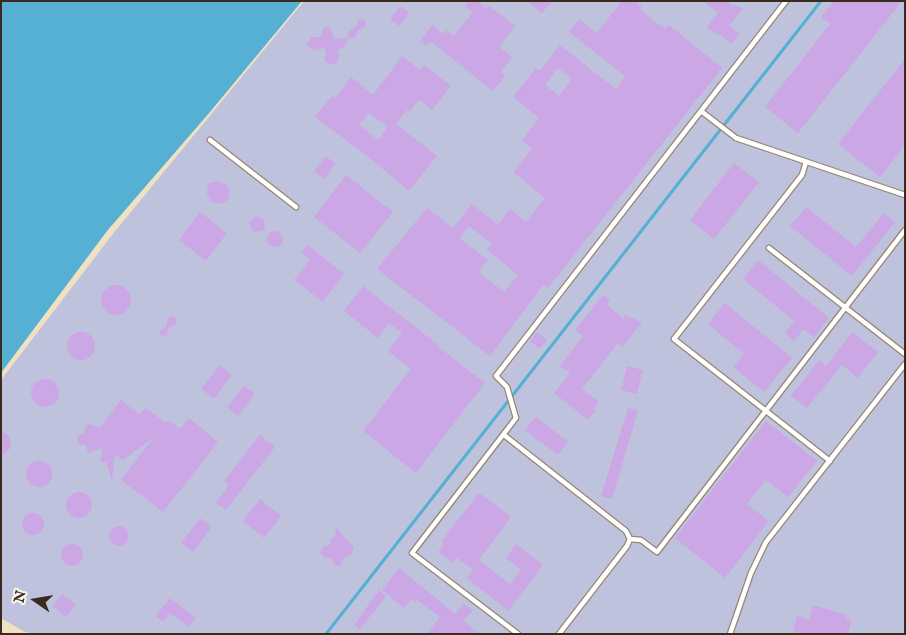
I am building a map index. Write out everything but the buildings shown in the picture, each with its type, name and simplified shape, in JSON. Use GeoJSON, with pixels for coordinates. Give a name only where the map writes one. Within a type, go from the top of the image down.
{"type":"FeatureCollection","features":[{"type":"Feature","properties":{"kind":"lane"},"geometry":{"type":"LineString","coordinates":[[518,634],[412,553],[516,418],[507,387],[496,376],[786,1]]}},
{"type":"Feature","properties":{"kind":"lane"},"geometry":{"type":"LineString","coordinates":[[701,111],[736,138],[905,195]]}},
{"type":"Feature","properties":{"kind":"lane"},"geometry":{"type":"LineString","coordinates":[[210,140],[296,207]]}},
{"type":"Feature","properties":{"kind":"lane"},"geometry":{"type":"LineString","coordinates":[[806,162],[802,175],[674,339],[830,460]]}},
{"type":"Feature","properties":{"kind":"lane"},"geometry":{"type":"LineString","coordinates":[[630,539],[641,540],[657,552],[905,230]]}},
{"type":"Feature","properties":{"kind":"lane"},"geometry":{"type":"LineString","coordinates":[[769,248],[905,354]]}},
{"type":"Feature","properties":{"kind":"lane"},"geometry":{"type":"LineString","coordinates":[[730,634],[756,559],[766,542],[905,364]]}},
{"type":"Feature","properties":{"kind":"lane"},"geometry":{"type":"LineString","coordinates":[[504,434],[626,532],[630,539]]}},
{"type":"Feature","properties":{"kind":"lane"},"geometry":{"type":"LineString","coordinates":[[559,634],[627,546],[630,539]]}},
{"type":"Feature","properties":{"kind":"shaded area"},"geometry":{"type":"Polygon","coordinates":[[[304,1],[905,1],[905,634],[32,634],[1,618],[1,380],[112,235],[304,1]]]}},
{"type":"Feature","properties":{"kind":"water"},"geometry":{"type":"Polygon","coordinates":[[[1,1],[302,1],[210,112],[107,231],[1,373],[1,1]]]}},
{"type":"Feature","properties":{"kind":"waterway"},"geometry":{"type":"LineString","coordinates":[[326,634],[821,1]]}}]}
